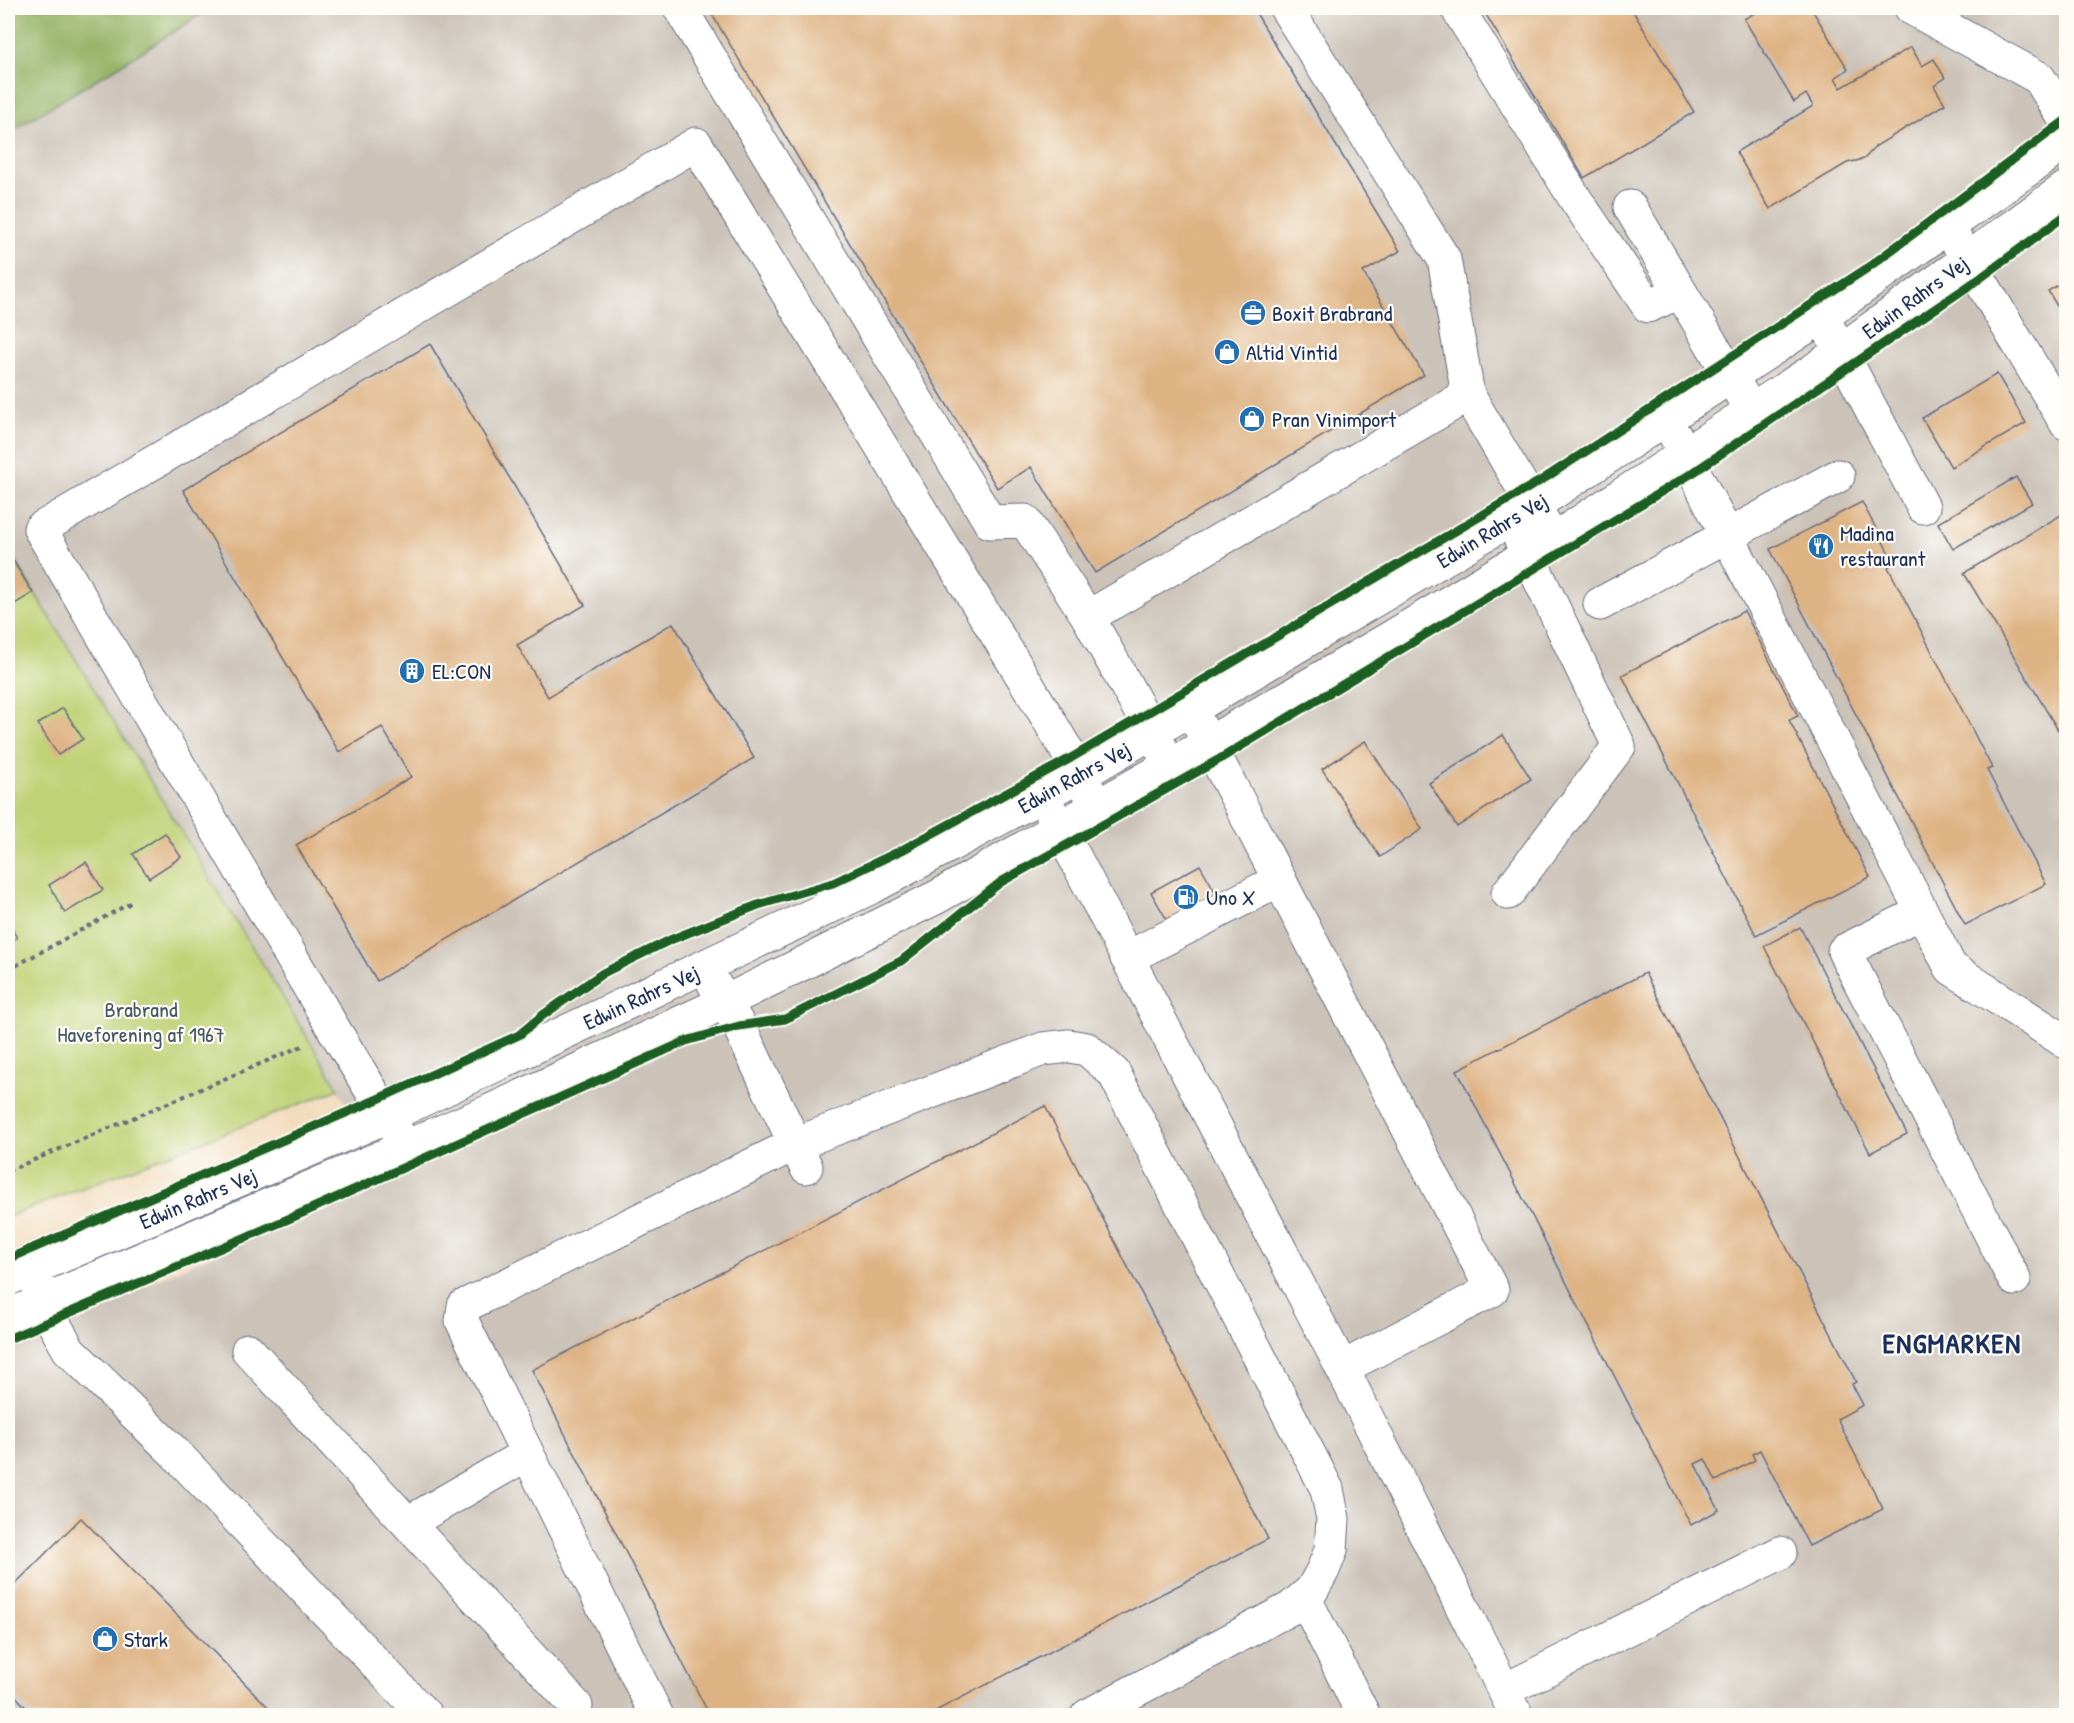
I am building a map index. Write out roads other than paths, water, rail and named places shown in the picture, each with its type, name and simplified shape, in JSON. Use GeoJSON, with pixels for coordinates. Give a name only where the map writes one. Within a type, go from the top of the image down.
{"type":"FeatureCollection","features":[{"type":"Feature","properties":{"kind":"street"},"geometry":{"type":"LineString","coordinates":[[680,8],[990,522],[1025,521],[1088,617],[1170,765]]}},
{"type":"Feature","properties":{"kind":"street"},"geometry":{"type":"LineString","coordinates":[[1286,8],[1444,259],[1468,395],[1522,512],[1541,547],[1619,746],[1508,893]]}},
{"type":"Feature","properties":{"kind":"street"},"geometry":{"type":"LineString","coordinates":[[1457,8],[1576,200],[1648,306],[1680,292]]}},
{"type":"Feature","properties":{"kind":"street"},"geometry":{"type":"LineString","coordinates":[[1911,8],[2039,78],[2067,121]]}},
{"type":"Feature","properties":{"kind":"street","name":"Edwin Rahrs Vej"},"geometry":{"type":"LineString","coordinates":[[19,1275],[388,1116],[874,886],[1080,775],[1522,512],[1666,420],[1823,316],[2067,142]]}},
{"type":"Feature","properties":{"kind":"street"},"geometry":{"type":"LineString","coordinates":[[406,1146],[335,1031],[40,529],[696,144],[1051,724],[1097,808]]}},
{"type":"Feature","properties":{"kind":"street","name":"Edwin Rahrs Vej"},"geometry":{"type":"LineString","coordinates":[[8,1316],[500,1106],[725,1002],[937,897],[1097,808],[1541,547],[1751,411],[2067,188]]}},
{"type":"Feature","properties":{"kind":"street"},"geometry":{"type":"LineString","coordinates":[[1630,207],[1751,411]]}},
{"type":"Feature","properties":{"kind":"street"},"geometry":{"type":"LineString","coordinates":[[1947,227],[2067,423]]}},
{"type":"Feature","properties":{"kind":"street"},"geometry":{"type":"LineString","coordinates":[[1823,316],[1923,507]]}},
{"type":"Feature","properties":{"kind":"street"},"geometry":{"type":"LineString","coordinates":[[1088,617],[1468,395]]}},
{"type":"Feature","properties":{"kind":"street"},"geometry":{"type":"LineString","coordinates":[[1666,420],[1951,968],[2067,1042]]}},
{"type":"Feature","properties":{"kind":"street"},"geometry":{"type":"LineString","coordinates":[[1600,604],[1726,534],[1838,476]]}},
{"type":"Feature","properties":{"kind":"street"},"geometry":{"type":"LineString","coordinates":[[1191,709],[1492,1290],[1342,1368]]}},
{"type":"Feature","properties":{"kind":"street"},"geometry":{"type":"LineString","coordinates":[[1042,795],[1342,1368],[1511,1703],[1780,1553]]}},
{"type":"Feature","properties":{"kind":"street"},"geometry":{"type":"LineString","coordinates":[[1127,958],[1280,880]]}},
{"type":"Feature","properties":{"kind":"street"},"geometry":{"type":"LineString","coordinates":[[1922,912],[1844,951],[2014,1279]]}},
{"type":"Feature","properties":{"kind":"street"},"geometry":{"type":"LineString","coordinates":[[705,966],[739,1026],[801,1155]]}},
{"type":"Feature","properties":{"kind":"street"},"geometry":{"type":"LineString","coordinates":[[657,1716],[462,1321],[464,1306],[1043,1049],[1069,1046],[1087,1049],[1114,1073],[1327,1489],[1333,1519],[1330,1550],[1323,1570],[1312,1590],[1291,1608],[1087,1716]]}},
{"type":"Feature","properties":{"kind":"street"},"geometry":{"type":"LineString","coordinates":[[19,1275],[44,1300],[69,1350],[177,1455],[426,1716]]}},
{"type":"Feature","properties":{"kind":"street"},"geometry":{"type":"LineString","coordinates":[[248,1350],[576,1706]]}},
{"type":"Feature","properties":{"kind":"street"},"geometry":{"type":"LineString","coordinates":[[408,1523],[527,1454]]}},
{"type":"Feature","properties":{"kind":"street"},"geometry":{"type":"LineString","coordinates":[[1304,1597],[1364,1716]]}},
{"type":"Feature","properties":{"kind":"place","name":"Boxit Brabrand"},"geometry":{"type":"Point","coordinates":[1253,313]}},
{"type":"Feature","properties":{"kind":"place","name":"Altid Vintid"},"geometry":{"type":"Point","coordinates":[1227,352]}},
{"type":"Feature","properties":{"kind":"place","name":"Pran Vinimport"},"geometry":{"type":"Point","coordinates":[1252,419]}},
{"type":"Feature","properties":{"kind":"place","name":"Madina restaurant"},"geometry":{"type":"Point","coordinates":[1821,546]}},
{"type":"Feature","properties":{"kind":"place","name":"EL:CON"},"geometry":{"type":"Point","coordinates":[412,671]}},
{"type":"Feature","properties":{"kind":"place","name":"Uno X"},"geometry":{"type":"Point","coordinates":[1186,897]}},
{"type":"Feature","properties":{"kind":"place","name":"Stark"},"geometry":{"type":"Point","coordinates":[105,1639]}},
{"type":"Feature","properties":{"kind":"district","name":"ENGMARKEN"},"geometry":{"type":"Point","coordinates":[1952,1343]}},
{"type":"Feature","properties":{"kind":"park label","name":"Brabrand Haveforening af 1967"},"geometry":{"type":"Point","coordinates":[141,1022]}}]}
